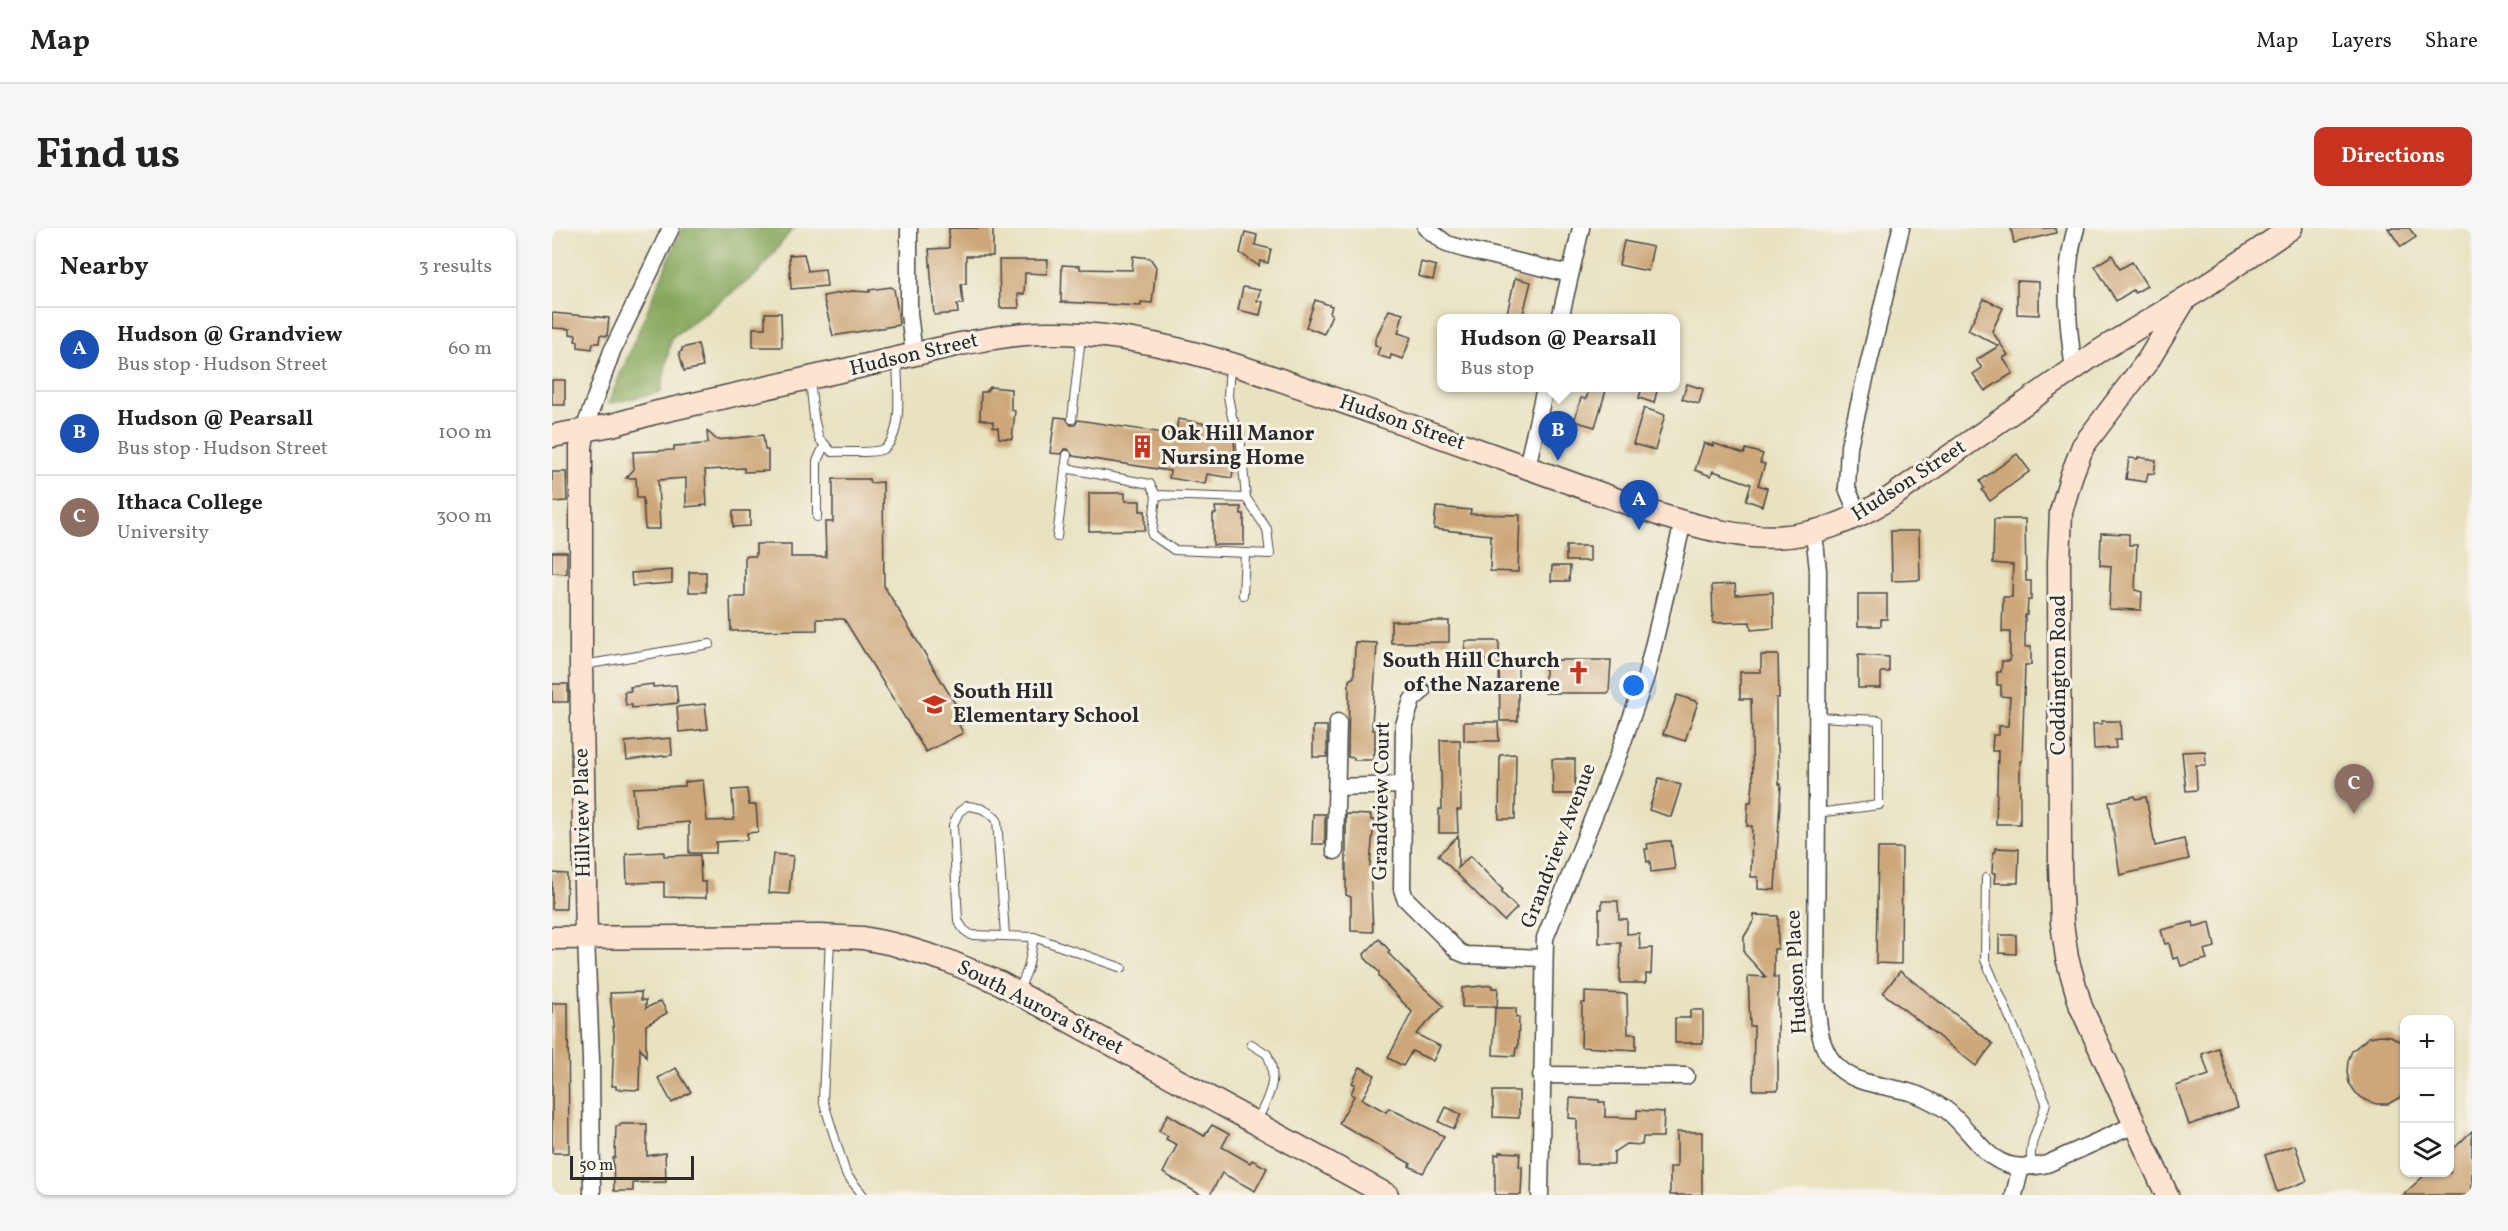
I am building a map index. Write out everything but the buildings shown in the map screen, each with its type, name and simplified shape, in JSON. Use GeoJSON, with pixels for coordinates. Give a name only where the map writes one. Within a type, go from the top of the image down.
{"type":"FeatureCollection","features":[{"type":"Feature","properties":{"kind":"street"},"geometry":{"type":"LineString","coordinates":[[584,430],[612,351],[671,228]]}},
{"type":"Feature","properties":{"kind":"street"},"geometry":{"type":"LineString","coordinates":[[905,357],[909,313],[909,228]]}},
{"type":"Feature","properties":{"kind":"street"},"geometry":{"type":"LineString","coordinates":[[1426,228],[1447,244],[1570,274]]}},
{"type":"Feature","properties":{"kind":"street"},"geometry":{"type":"LineString","coordinates":[[1561,314],[1581,228]]}},
{"type":"Feature","properties":{"kind":"street"},"geometry":{"type":"LineString","coordinates":[[1860,516],[1847,488],[1849,446],[1901,228]]}},
{"type":"Feature","properties":{"kind":"street"},"geometry":{"type":"LineString","coordinates":[[2074,369],[2068,276],[2070,250],[2076,228]]}},
{"type":"Feature","properties":{"kind":"street","name":"Coddington Road"},"geometry":{"type":"LineString","coordinates":[[2167,1195],[2081,1007],[2067,958],[2062,923],[2059,782],[2061,512],[2083,446],[2149,359],[2187,295],[2291,228]]}},
{"type":"Feature","properties":{"kind":"street","name":"Hudson Street"},"geometry":{"type":"LineString","coordinates":[[552,436],[1010,335],[1082,334],[1163,346],[1230,364],[1683,522],[1716,531],[1757,537],[1786,537],[1814,533],[1860,516],[1890,498],[2074,369],[2187,295]]}},
{"type":"Feature","properties":{"kind":"street"},"geometry":{"type":"LineString","coordinates":[[1527,467],[1544,392]]}},
{"type":"Feature","properties":{"kind":"street","name":"Hillview Place"},"geometry":{"type":"LineString","coordinates":[[584,430],[581,447],[581,665],[586,938],[591,1059],[592,1195]]}},
{"type":"Feature","properties":{"kind":"street","name":"Grandview Avenue"},"geometry":{"type":"LineString","coordinates":[[1540,1195],[1540,1075],[1545,938],[1620,753],[1646,676],[1683,522]]}},
{"type":"Feature","properties":{"kind":"street","name":"Hudson Place"},"geometry":{"type":"LineString","coordinates":[[1814,533],[1818,570],[1816,998],[1821,1041],[1827,1054],[1842,1071],[1856,1079],[1912,1093],[1940,1105],[1989,1155],[1999,1161],[2027,1167]]}},
{"type":"Feature","properties":{"kind":"street","name":"Grandview Court"},"geometry":{"type":"LineString","coordinates":[[1422,692],[1412,700],[1404,725],[1402,889],[1405,898],[1460,952],[1466,955],[1544,957]]}},
{"type":"Feature","properties":{"kind":"street"},"geometry":{"type":"LineString","coordinates":[[1335,851],[1338,722]]}},
{"type":"Feature","properties":{"kind":"street"},"geometry":{"type":"LineString","coordinates":[[1337,787],[1403,785]]}},
{"type":"Feature","properties":{"kind":"street","name":"South Aurora Street"},"geometry":{"type":"LineString","coordinates":[[552,939],[831,936],[863,938],[921,951],[1000,983],[1387,1195]]}},
{"type":"Feature","properties":{"kind":"street"},"geometry":{"type":"LineString","coordinates":[[1540,1075],[1686,1076]]}},
{"type":"Feature","properties":{"kind":"street"},"geometry":{"type":"LineString","coordinates":[[2014,1195],[2027,1167],[2061,1158],[2134,1125]]}},
{"type":"Feature","properties":{"kind":"lane"},"geometry":{"type":"LineString","coordinates":[[1072,419],[1082,334]]}},
{"type":"Feature","properties":{"kind":"lane"},"geometry":{"type":"LineString","coordinates":[[810,379],[814,418],[819,439],[832,452],[882,450],[891,442],[905,357]]}},
{"type":"Feature","properties":{"kind":"lane"},"geometry":{"type":"LineString","coordinates":[[1065,468],[1150,484],[1156,495],[1152,535],[1174,550],[1270,554],[1267,529],[1246,498],[1240,434],[1232,417],[1228,396],[1230,364]]}},
{"type":"Feature","properties":{"kind":"lane"},"geometry":{"type":"LineString","coordinates":[[818,518],[817,460],[825,444]]}},
{"type":"Feature","properties":{"kind":"lane"},"geometry":{"type":"LineString","coordinates":[[1057,537],[1067,455]]}},
{"type":"Feature","properties":{"kind":"lane"},"geometry":{"type":"LineString","coordinates":[[1156,495],[1246,498]]}},
{"type":"Feature","properties":{"kind":"lane"},"geometry":{"type":"LineString","coordinates":[[1243,595],[1245,554]]}},
{"type":"Feature","properties":{"kind":"lane"},"geometry":{"type":"LineString","coordinates":[[581,665],[710,644]]}},
{"type":"Feature","properties":{"kind":"lane"},"geometry":{"type":"LineString","coordinates":[[1816,717],[1879,720],[1879,805],[1816,813]]}},
{"type":"Feature","properties":{"kind":"lane"},"geometry":{"type":"LineString","coordinates":[[1005,935],[997,820],[989,812],[979,807],[967,806],[959,812],[953,825],[958,921],[971,935],[1034,937],[1122,968]]}},
{"type":"Feature","properties":{"kind":"lane"},"geometry":{"type":"LineString","coordinates":[[1986,878],[1985,960],[2046,1102],[2031,1144],[2027,1167]]}},
{"type":"Feature","properties":{"kind":"lane"},"geometry":{"type":"LineString","coordinates":[[831,936],[823,1100],[846,1174],[863,1195]]}},
{"type":"Feature","properties":{"kind":"lane"},"geometry":{"type":"LineString","coordinates":[[1018,993],[1028,968],[1034,937]]}},
{"type":"Feature","properties":{"kind":"lane"},"geometry":{"type":"LineString","coordinates":[[1251,1044],[1267,1054],[1274,1075],[1274,1085],[1256,1123]]}},
{"type":"Feature","properties":{"kind":"green space"},"geometry":{"type":"Polygon","coordinates":[[[682,228],[793,228],[757,274],[671,338],[661,392],[608,404],[682,228]]]}},
{"type":"Feature","properties":{"kind":"place","name":"Oak Hill Manor Nursing Home"},"geometry":{"type":"Point","coordinates":[1143,446]}},
{"type":"Feature","properties":{"kind":"place","name":"Hudson @ Pearsall"},"geometry":{"type":"Point","coordinates":[1558,461]}},
{"type":"Feature","properties":{"kind":"place","name":"Hudson @ Grandview"},"geometry":{"type":"Point","coordinates":[1639,530]}},
{"type":"Feature","properties":{"kind":"place","name":"South Hill Church of the Nazarene"},"geometry":{"type":"Point","coordinates":[1578,673]}},
{"type":"Feature","properties":{"kind":"place","name":"South Hill Elementary School"},"geometry":{"type":"Point","coordinates":[935,704]}},
{"type":"Feature","properties":{"kind":"place","name":"Ithaca College"},"geometry":{"type":"Point","coordinates":[2354,814]}}]}
